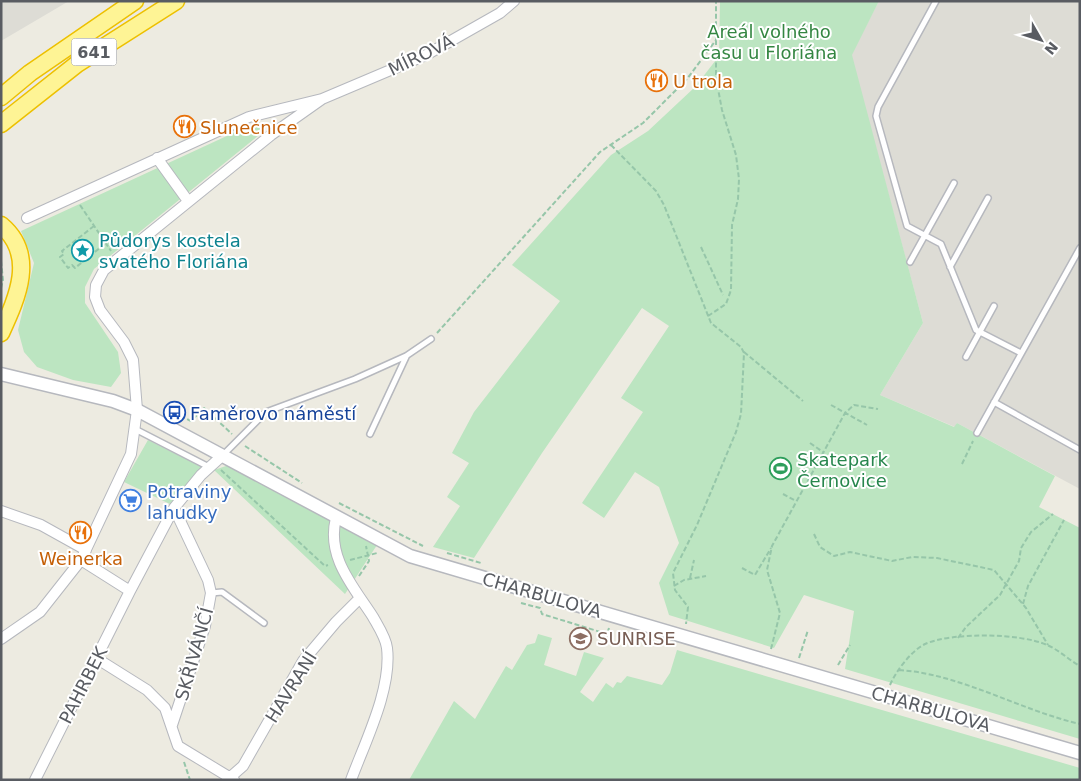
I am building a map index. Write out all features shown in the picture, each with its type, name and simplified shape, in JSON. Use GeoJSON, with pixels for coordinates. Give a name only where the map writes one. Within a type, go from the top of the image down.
{"type":"FeatureCollection","features":[{"type":"Feature","properties":{"kind":"highway","name":"641"},"geometry":{"type":"LineString","coordinates":[[1,97],[30,73],[136,1]]}},
{"type":"Feature","properties":{"kind":"highway","name":"641"},"geometry":{"type":"LineString","coordinates":[[1,124],[88,56],[176,1]]}},
{"type":"Feature","properties":{"kind":"highway"},"geometry":{"type":"LineString","coordinates":[[1,90],[30,73]]}},
{"type":"Feature","properties":{"kind":"highway"},"geometry":{"type":"LineString","coordinates":[[1,134],[17,110]]}},
{"type":"Feature","properties":{"kind":"highway"},"geometry":{"type":"LineString","coordinates":[[1,225],[16,243],[22,266],[17,295],[1,333]]}},
{"type":"Feature","properties":{"kind":"street","name":"MÍROVÁ"},"geometry":{"type":"LineString","coordinates":[[322,99],[426,55],[500,13],[514,1]]}},
{"type":"Feature","properties":{"kind":"street"},"geometry":{"type":"LineString","coordinates":[[27,218],[249,117],[322,99]]}},
{"type":"Feature","properties":{"kind":"street"},"geometry":{"type":"LineString","coordinates":[[1,639],[40,612],[81,560],[131,454],[137,410],[133,360],[124,342],[100,310],[95,297],[96,285],[104,270],[271,135],[322,99]]}},
{"type":"Feature","properties":{"kind":"street"},"geometry":{"type":"LineString","coordinates":[[157,158],[188,201]]}},
{"type":"Feature","properties":{"kind":"street","name":"CHARBULOVA"},"geometry":{"type":"LineString","coordinates":[[1,374],[113,401],[137,410],[215,462],[336,518],[410,556],[1080,753]]}},
{"type":"Feature","properties":{"kind":"street","name":"PAHRBEK"},"geometry":{"type":"LineString","coordinates":[[34,780],[174,508],[215,462]]}},
{"type":"Feature","properties":{"kind":"street","name":"SKŘIVÁNČÍ"},"geometry":{"type":"LineString","coordinates":[[172,725],[205,626],[212,593],[208,580],[174,508]]}},
{"type":"Feature","properties":{"kind":"street"},"geometry":{"type":"LineString","coordinates":[[1,511],[41,525],[86,550]]}},
{"type":"Feature","properties":{"kind":"street"},"geometry":{"type":"LineString","coordinates":[[336,518],[333,542],[338,563],[378,625],[387,647],[386,670],[379,705],[352,780]]}},
{"type":"Feature","properties":{"kind":"street"},"geometry":{"type":"LineString","coordinates":[[81,560],[130,591]]}},
{"type":"Feature","properties":{"kind":"street","name":"HAVRANÍ"},"geometry":{"type":"LineString","coordinates":[[230,779],[243,766],[303,661],[336,622],[360,598]]}},
{"type":"Feature","properties":{"kind":"street"},"geometry":{"type":"LineString","coordinates":[[96,658],[147,690],[165,708],[178,746],[230,779]]}},
{"type":"Feature","properties":{"kind":"lane"},"geometry":{"type":"LineString","coordinates":[[936,1],[878,107],[876,116],[903,218],[907,226],[941,244],[976,330],[1021,353]]}},
{"type":"Feature","properties":{"kind":"lane"},"geometry":{"type":"LineString","coordinates":[[910,262],[954,183]]}},
{"type":"Feature","properties":{"kind":"lane"},"geometry":{"type":"LineString","coordinates":[[950,267],[988,198]]}},
{"type":"Feature","properties":{"kind":"lane"},"geometry":{"type":"LineString","coordinates":[[977,433],[1080,248]]}},
{"type":"Feature","properties":{"kind":"lane"},"geometry":{"type":"LineString","coordinates":[[966,357],[994,306]]}},
{"type":"Feature","properties":{"kind":"lane"},"geometry":{"type":"LineString","coordinates":[[134,429],[215,462],[266,412],[406,356],[431,339]]}},
{"type":"Feature","properties":{"kind":"lane"},"geometry":{"type":"LineString","coordinates":[[370,434],[406,356]]}},
{"type":"Feature","properties":{"kind":"lane"},"geometry":{"type":"LineString","coordinates":[[994,402],[1080,450]]}},
{"type":"Feature","properties":{"kind":"lane"},"geometry":{"type":"LineString","coordinates":[[212,593],[222,592],[264,624]]}},
{"type":"Feature","properties":{"kind":"path"},"geometry":{"type":"LineString","coordinates":[[708,316],[726,304],[731,290],[732,225],[738,199],[739,179],[736,155],[722,110],[716,78],[716,1]]}},
{"type":"Feature","properties":{"kind":"path"},"geometry":{"type":"LineString","coordinates":[[431,339],[600,152],[643,123],[687,79],[716,40]]}},
{"type":"Feature","properties":{"kind":"path"},"geometry":{"type":"LineString","coordinates":[[611,145],[656,191],[664,205],[710,323],[803,400]]}},
{"type":"Feature","properties":{"kind":"path"},"geometry":{"type":"LineString","coordinates":[[74,196],[117,259]]}},
{"type":"Feature","properties":{"kind":"path"},"geometry":{"type":"LineString","coordinates":[[94,226],[62,251],[64,254],[60,257],[68,268],[72,265],[74,268],[106,243]]}},
{"type":"Feature","properties":{"kind":"path"},"geometry":{"type":"LineString","coordinates":[[701,247],[723,295]]}},
{"type":"Feature","properties":{"kind":"path"},"geometry":{"type":"LineString","coordinates":[[1,261],[3,280],[1,288]]}},
{"type":"Feature","properties":{"kind":"path"},"geometry":{"type":"LineString","coordinates":[[682,625],[686,626],[688,607],[674,586],[673,573],[697,525],[704,503],[731,445],[741,414],[743,351]]}},
{"type":"Feature","properties":{"kind":"path"},"geometry":{"type":"LineString","coordinates":[[742,568],[755,575],[845,413],[854,405],[878,409]]}},
{"type":"Feature","properties":{"kind":"path"},"geometry":{"type":"LineString","coordinates":[[831,406],[867,425]]}},
{"type":"Feature","properties":{"kind":"path"},"geometry":{"type":"LineString","coordinates":[[167,409],[192,421],[204,408],[255,454],[305,485]]}},
{"type":"Feature","properties":{"kind":"path"},"geometry":{"type":"LineString","coordinates":[[962,464],[977,433]]}},
{"type":"Feature","properties":{"kind":"path"},"geometry":{"type":"LineString","coordinates":[[810,443],[823,452]]}},
{"type":"Feature","properties":{"kind":"path"},"geometry":{"type":"LineString","coordinates":[[215,462],[325,566]]}},
{"type":"Feature","properties":{"kind":"path"},"geometry":{"type":"LineString","coordinates":[[783,494],[796,501]]}},
{"type":"Feature","properties":{"kind":"path"},"geometry":{"type":"LineString","coordinates":[[337,502],[424,546]]}},
{"type":"Feature","properties":{"kind":"path"},"geometry":{"type":"LineString","coordinates":[[958,638],[966,627],[1000,595],[1019,562],[1021,548],[1031,532],[1053,514]]}},
{"type":"Feature","properties":{"kind":"path"},"geometry":{"type":"LineString","coordinates":[[1023,604],[1028,586],[1064,520]]}},
{"type":"Feature","properties":{"kind":"path"},"geometry":{"type":"LineString","coordinates":[[814,534],[820,547],[834,556],[850,552],[892,561],[912,557],[937,558],[994,570],[1023,604],[1048,645]]}},
{"type":"Feature","properties":{"kind":"path"},"geometry":{"type":"LineString","coordinates":[[352,586],[369,561],[366,542]]}},
{"type":"Feature","properties":{"kind":"path"},"geometry":{"type":"LineString","coordinates":[[770,651],[780,613],[768,570],[772,546]]}},
{"type":"Feature","properties":{"kind":"path"},"geometry":{"type":"LineString","coordinates":[[442,552],[488,565]]}},
{"type":"Feature","properties":{"kind":"path"},"geometry":{"type":"LineString","coordinates":[[690,578],[694,560]]}},
{"type":"Feature","properties":{"kind":"path"},"geometry":{"type":"LineString","coordinates":[[674,586],[690,578],[706,576]]}},
{"type":"Feature","properties":{"kind":"path"},"geometry":{"type":"LineString","coordinates":[[806,661],[798,659],[808,630]]}},
{"type":"Feature","properties":{"kind":"path"},"geometry":{"type":"LineString","coordinates":[[898,687],[890,684],[899,670],[926,644],[958,638],[993,635],[1020,638],[1048,645],[1080,666]]}},
{"type":"Feature","properties":{"kind":"path"},"geometry":{"type":"LineString","coordinates":[[838,665],[850,645]]}},
{"type":"Feature","properties":{"kind":"path"},"geometry":{"type":"LineString","coordinates":[[899,670],[913,670],[969,686],[1033,710],[1080,724]]}},
{"type":"Feature","properties":{"kind":"shaded area"},"geometry":{"type":"Polygon","coordinates":[[[1,1],[69,1],[1,41],[1,1]]]}},
{"type":"Feature","properties":{"kind":"shaded area"},"geometry":{"type":"Polygon","coordinates":[[[879,1],[1080,1],[1080,489],[957,423],[955,427],[880,395],[923,323],[851,55],[879,1]]]}},
{"type":"Feature","properties":{"kind":"green space","name":"Areál volného času u Floriána"},"geometry":{"type":"Polygon","coordinates":[[[720,1],[879,1],[852,55],[923,323],[880,395],[954,427],[957,423],[1055,476],[1039,507],[1080,528],[1080,739],[845,669],[854,611],[804,595],[774,648],[669,615],[659,583],[679,543],[659,487],[635,472],[604,518],[582,503],[643,412],[621,398],[669,326],[642,308],[542,453],[474,558],[433,547],[460,506],[447,497],[469,463],[452,453],[474,412],[560,301],[512,265],[611,155],[648,131],[695,87],[719,56],[720,1]]]}},
{"type":"Feature","properties":{"kind":"green space"},"geometry":{"type":"Polygon","coordinates":[[[259,121],[264,131],[94,269],[85,287],[85,303],[118,352],[121,373],[111,387],[73,380],[37,367],[24,352],[18,330],[34,263],[21,231],[259,121]]]}},
{"type":"Feature","properties":{"kind":"green space"},"geometry":{"type":"Polygon","coordinates":[[[148,440],[204,468],[172,505],[124,482],[148,440]]]}},
{"type":"Feature","properties":{"kind":"green space"},"geometry":{"type":"Polygon","coordinates":[[[229,465],[377,545],[345,594],[214,470],[229,465]]]}},
{"type":"Feature","properties":{"kind":"green space"},"geometry":{"type":"Polygon","coordinates":[[[538,634],[552,638],[544,665],[576,676],[584,652],[604,658],[580,692],[593,702],[606,683],[613,688],[617,682],[621,683],[627,676],[662,685],[670,673],[677,650],[1080,768],[1080,780],[409,780],[454,701],[475,719],[506,666],[512,670],[527,645],[535,643],[538,634]]]}},
{"type":"Feature","properties":{"kind":"place","name":"U trola"},"geometry":{"type":"Point","coordinates":[657,81]}},
{"type":"Feature","properties":{"kind":"place","name":"Slunečnice"},"geometry":{"type":"Point","coordinates":[184,127]}},
{"type":"Feature","properties":{"kind":"place","name":"Půdorys kostela svatého Floriána"},"geometry":{"type":"Point","coordinates":[83,250]}},
{"type":"Feature","properties":{"kind":"place","name":"Faměrovo náměstí"},"geometry":{"type":"Point","coordinates":[174,413]}},
{"type":"Feature","properties":{"kind":"place","name":"Skatepark Černovice"},"geometry":{"type":"Point","coordinates":[781,469]}},
{"type":"Feature","properties":{"kind":"place","name":"Potraviny lahudky"},"geometry":{"type":"Point","coordinates":[131,501]}},
{"type":"Feature","properties":{"kind":"place","name":"Weinerka"},"geometry":{"type":"Point","coordinates":[81,533]}},
{"type":"Feature","properties":{"kind":"place","name":"SUNRISE"},"geometry":{"type":"Point","coordinates":[581,638]}}]}
